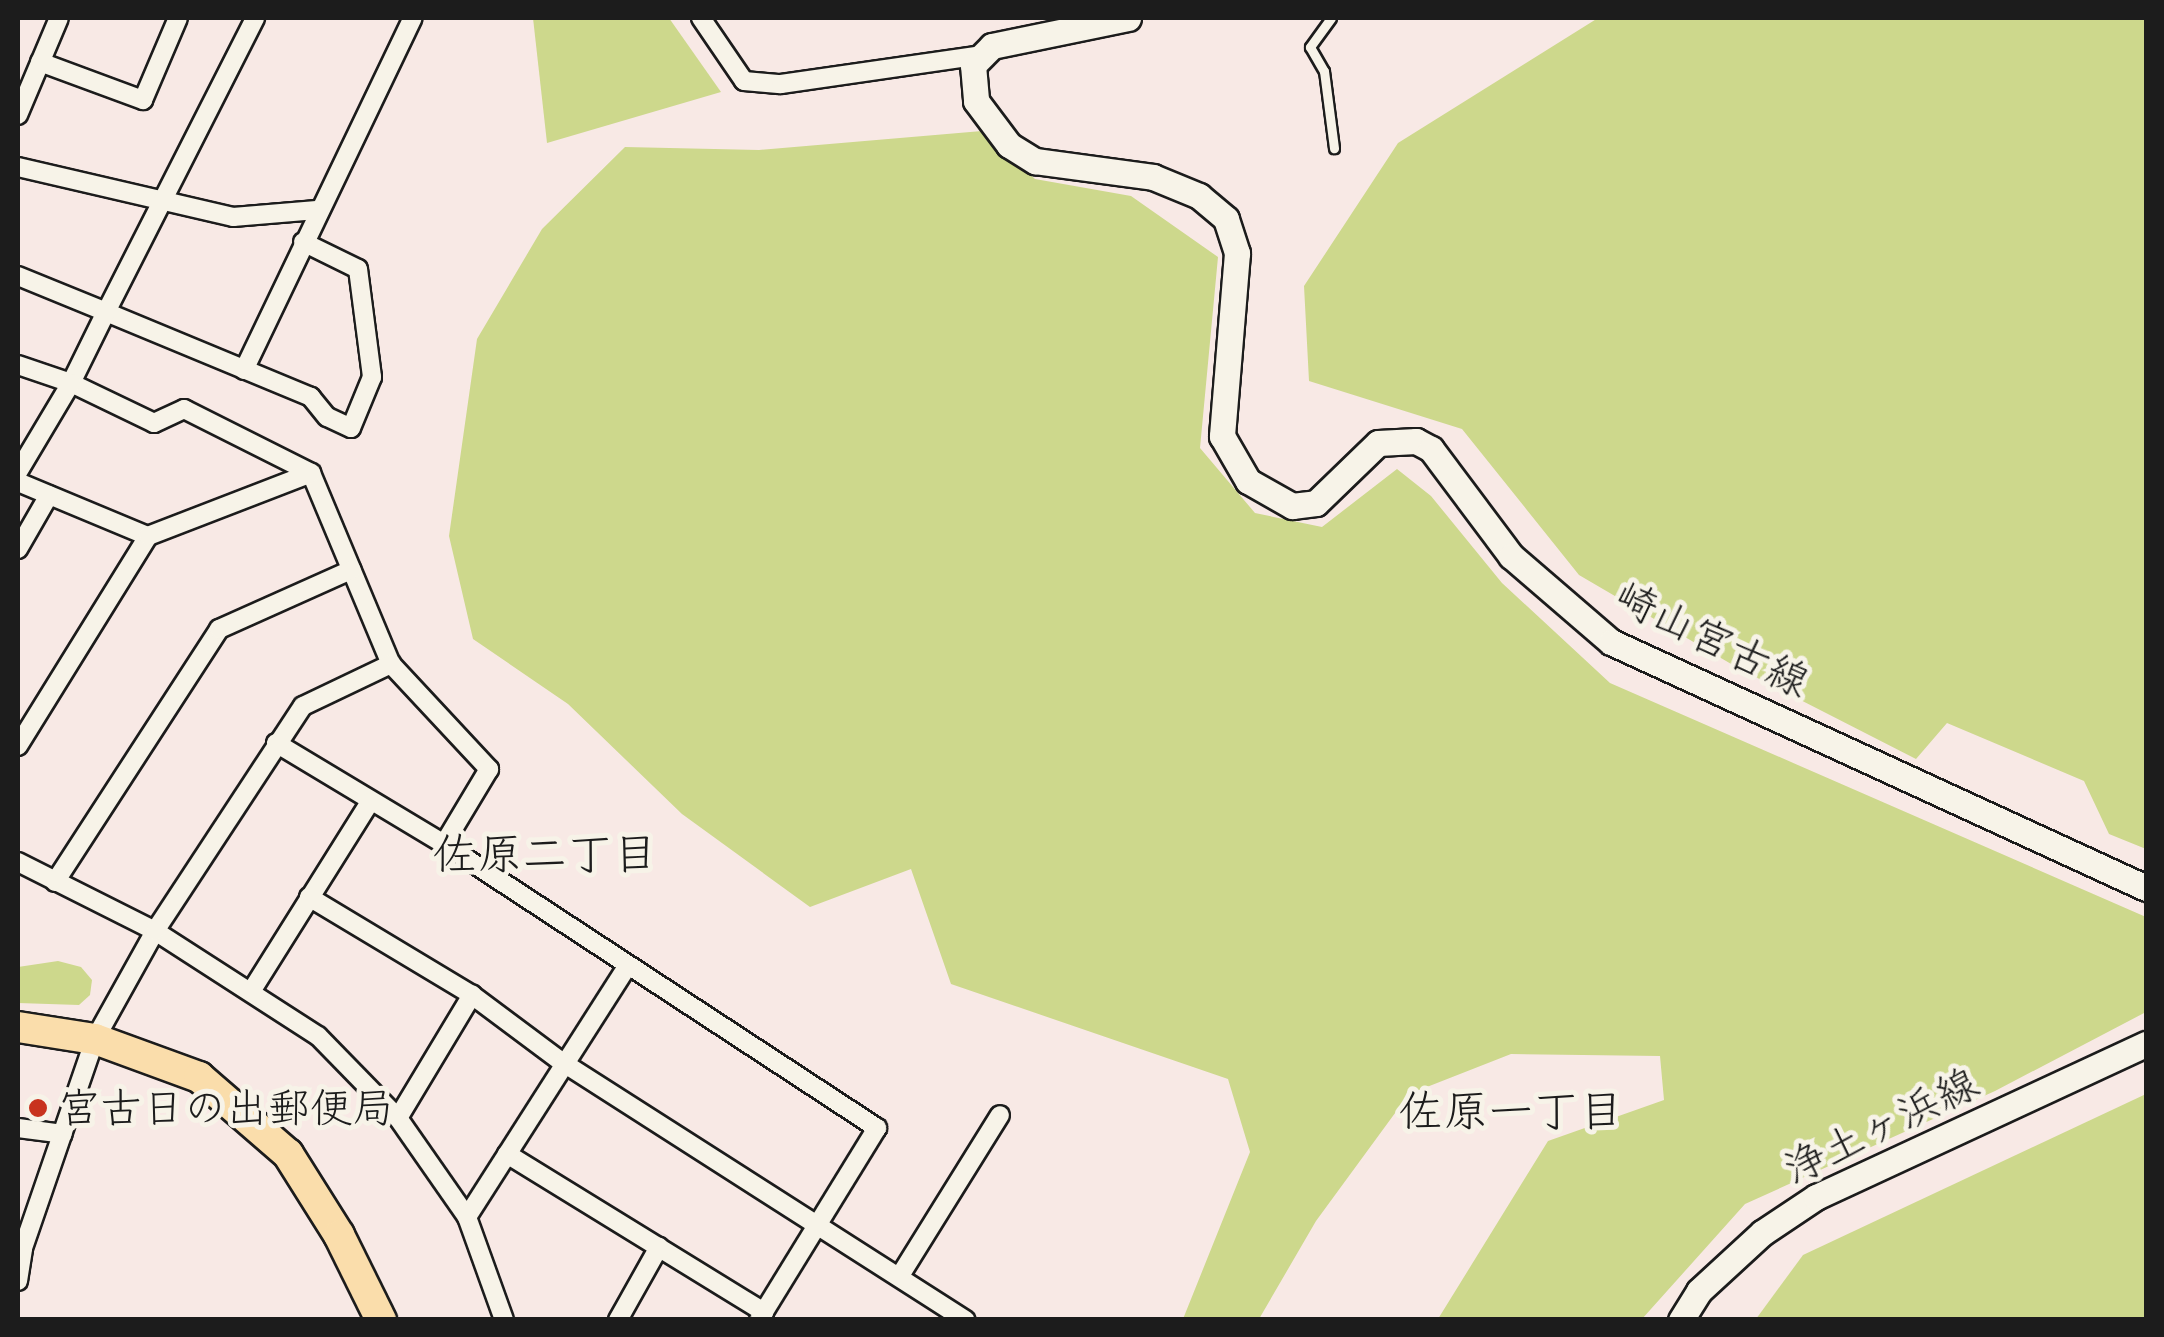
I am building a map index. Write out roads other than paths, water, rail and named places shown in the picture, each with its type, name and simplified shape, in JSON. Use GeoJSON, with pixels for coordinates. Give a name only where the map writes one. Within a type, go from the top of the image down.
{"type":"FeatureCollection","features":[{"type":"Feature","properties":{"kind":"highway"},"geometry":{"type":"LineString","coordinates":[[18,1027],[95,1039],[200,1076],[288,1154],[340,1234],[381,1320]]}},
{"type":"Feature","properties":{"kind":"main road"},"geometry":{"type":"LineString","coordinates":[[976,56],[1010,38],[1128,18]]}},
{"type":"Feature","properties":{"kind":"main road","name":"崎山宮古線"},"geometry":{"type":"LineString","coordinates":[[976,56],[976,101],[1009,145],[1060,168],[1153,177],[1199,196],[1226,219],[1237,253],[1222,436],[1233,464],[1270,497],[1292,506],[1316,503],[1378,443],[1416,440],[1431,449],[1511,556],[1611,642],[2146,888]]}},
{"type":"Feature","properties":{"kind":"main road","name":"浄土ヶ浜線"},"geometry":{"type":"LineString","coordinates":[[1681,1320],[1699,1291],[1762,1234],[1816,1197],[2146,1044]]}},
{"type":"Feature","properties":{"kind":"street"},"geometry":{"type":"LineString","coordinates":[[18,116],[59,18]]}},
{"type":"Feature","properties":{"kind":"street"},"geometry":{"type":"LineString","coordinates":[[40,62],[143,100],[178,18]]}},
{"type":"Feature","properties":{"kind":"street"},"geometry":{"type":"LineString","coordinates":[[18,472],[71,383],[255,18]]}},
{"type":"Feature","properties":{"kind":"street"},"geometry":{"type":"LineString","coordinates":[[244,370],[413,18]]}},
{"type":"Feature","properties":{"kind":"street"},"geometry":{"type":"LineString","coordinates":[[701,18],[744,82],[781,84],[976,56]]}},
{"type":"Feature","properties":{"kind":"street"},"geometry":{"type":"LineString","coordinates":[[18,167],[166,198],[234,217],[318,210]]}},
{"type":"Feature","properties":{"kind":"street"},"geometry":{"type":"LineString","coordinates":[[18,276],[311,397],[327,417],[352,428],[372,377],[358,269],[303,242]]}},
{"type":"Feature","properties":{"kind":"street"},"geometry":{"type":"LineString","coordinates":[[18,364],[71,383],[154,423],[184,409],[311,474],[391,664],[488,769],[444,844]]}},
{"type":"Feature","properties":{"kind":"street"},"geometry":{"type":"LineString","coordinates":[[18,746],[148,536],[311,474]]}},
{"type":"Feature","properties":{"kind":"street"},"geometry":{"type":"LineString","coordinates":[[18,482],[148,536]]}},
{"type":"Feature","properties":{"kind":"street"},"geometry":{"type":"LineString","coordinates":[[18,549],[49,495]]}},
{"type":"Feature","properties":{"kind":"street"},"geometry":{"type":"LineString","coordinates":[[56,882],[219,629],[352,570]]}},
{"type":"Feature","properties":{"kind":"street"},"geometry":{"type":"LineString","coordinates":[[18,1281],[23,1230],[63,1134],[95,1039],[155,930],[303,706],[391,664]]}},
{"type":"Feature","properties":{"kind":"street"},"geometry":{"type":"LineString","coordinates":[[276,743],[444,844],[877,1128],[762,1316],[659,1247],[507,1154]]}},
{"type":"Feature","properties":{"kind":"street"},"geometry":{"type":"LineString","coordinates":[[252,990],[370,802]]}},
{"type":"Feature","properties":{"kind":"street"},"geometry":{"type":"LineString","coordinates":[[18,862],[155,930],[318,1036],[398,1118],[467,1217],[504,1320]]}},
{"type":"Feature","properties":{"kind":"street"},"geometry":{"type":"LineString","coordinates":[[309,896],[472,995],[562,1062],[901,1274],[966,1320]]}},
{"type":"Feature","properties":{"kind":"street"},"geometry":{"type":"LineString","coordinates":[[467,1217],[562,1062],[627,967]]}},
{"type":"Feature","properties":{"kind":"street"},"geometry":{"type":"LineString","coordinates":[[398,1118],[472,995]]}},
{"type":"Feature","properties":{"kind":"street"},"geometry":{"type":"LineString","coordinates":[[901,1274],[1000,1115]]}},
{"type":"Feature","properties":{"kind":"street"},"geometry":{"type":"LineString","coordinates":[[18,1128],[63,1134]]}},
{"type":"Feature","properties":{"kind":"street"},"geometry":{"type":"LineString","coordinates":[[618,1320],[659,1247]]}},
{"type":"Feature","properties":{"kind":"lane"},"geometry":{"type":"LineString","coordinates":[[1331,18],[1310,47],[1324,71],[1334,148]]}},
{"type":"Feature","properties":{"kind":"place","name":"宮古日の出郵便局"},"geometry":{"type":"Point","coordinates":[38,1108]}},
{"type":"Feature","properties":{"kind":"district","name":"佐原二丁目"},"geometry":{"type":"Point","coordinates":[545,854]}},
{"type":"Feature","properties":{"kind":"district","name":"佐原一丁目"},"geometry":{"type":"Point","coordinates":[1511,1111]}}]}
